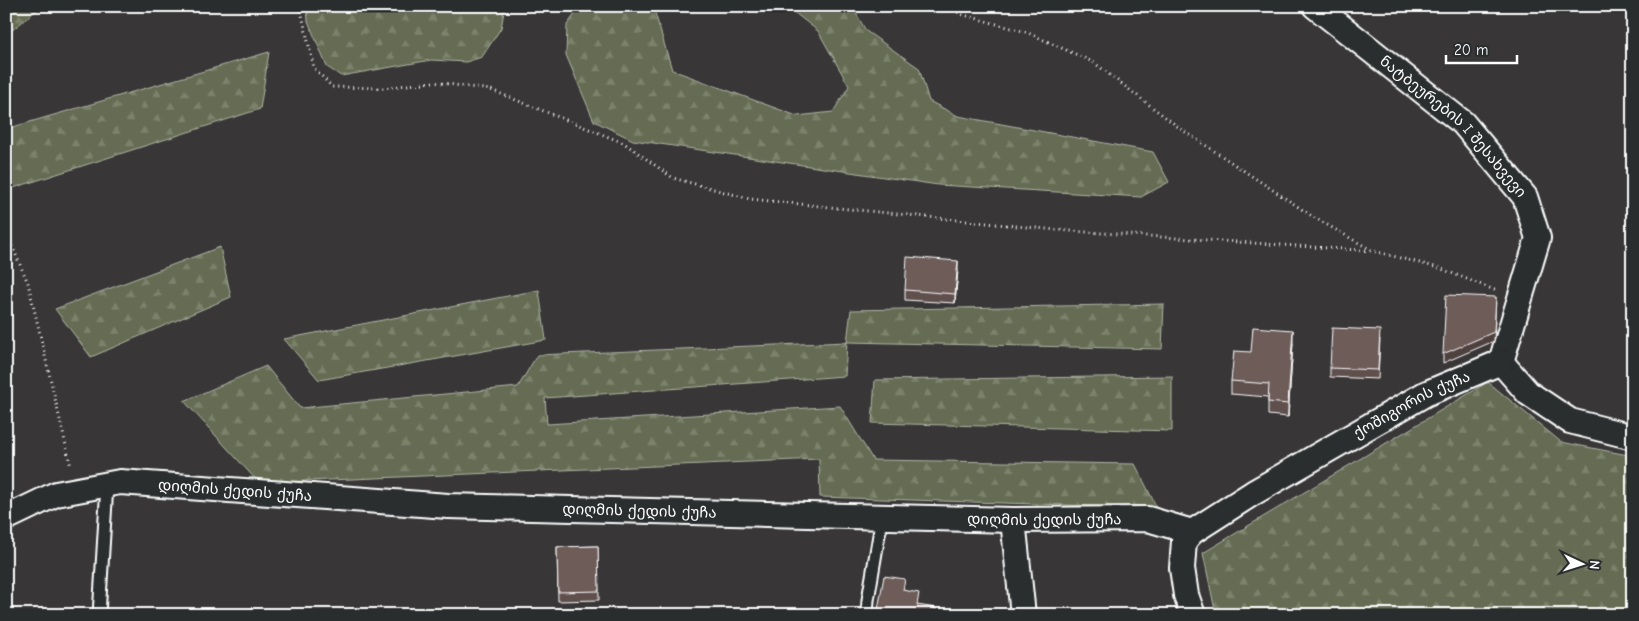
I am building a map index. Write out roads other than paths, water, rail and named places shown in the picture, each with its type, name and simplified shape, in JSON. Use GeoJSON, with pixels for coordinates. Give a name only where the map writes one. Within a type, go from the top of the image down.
{"type":"FeatureCollection","features":[{"type":"Feature","properties":{"kind":"street","name":"ნატბეურების I შესახვევი"},"geometry":{"type":"LineString","coordinates":[[1315,6],[1463,124],[1525,197],[1538,238],[1501,362]]}},
{"type":"Feature","properties":{"kind":"street"},"geometry":{"type":"LineString","coordinates":[[1501,362],[1528,393],[1570,420],[1633,437]]}},
{"type":"Feature","properties":{"kind":"street","name":"ქოშიგორის ქუჩა"},"geometry":{"type":"LineString","coordinates":[[1192,532],[1253,493],[1425,394],[1501,362]]}},
{"type":"Feature","properties":{"kind":"street","name":"დიღმის ქედის ქუჩა"},"geometry":{"type":"LineString","coordinates":[[6,518],[56,494],[120,482],[448,506],[1012,520],[1148,519],[1192,532]]}},
{"type":"Feature","properties":{"kind":"street"},"geometry":{"type":"LineString","coordinates":[[1012,520],[1023,615]]}},
{"type":"Feature","properties":{"kind":"street"},"geometry":{"type":"LineString","coordinates":[[1192,532],[1184,541],[1182,568],[1186,594],[1193,615]]}},
{"type":"Feature","properties":{"kind":"lane"},"geometry":{"type":"LineString","coordinates":[[98,615],[107,484]]}},
{"type":"Feature","properties":{"kind":"lane"},"geometry":{"type":"LineString","coordinates":[[867,615],[882,517]]}}]}
